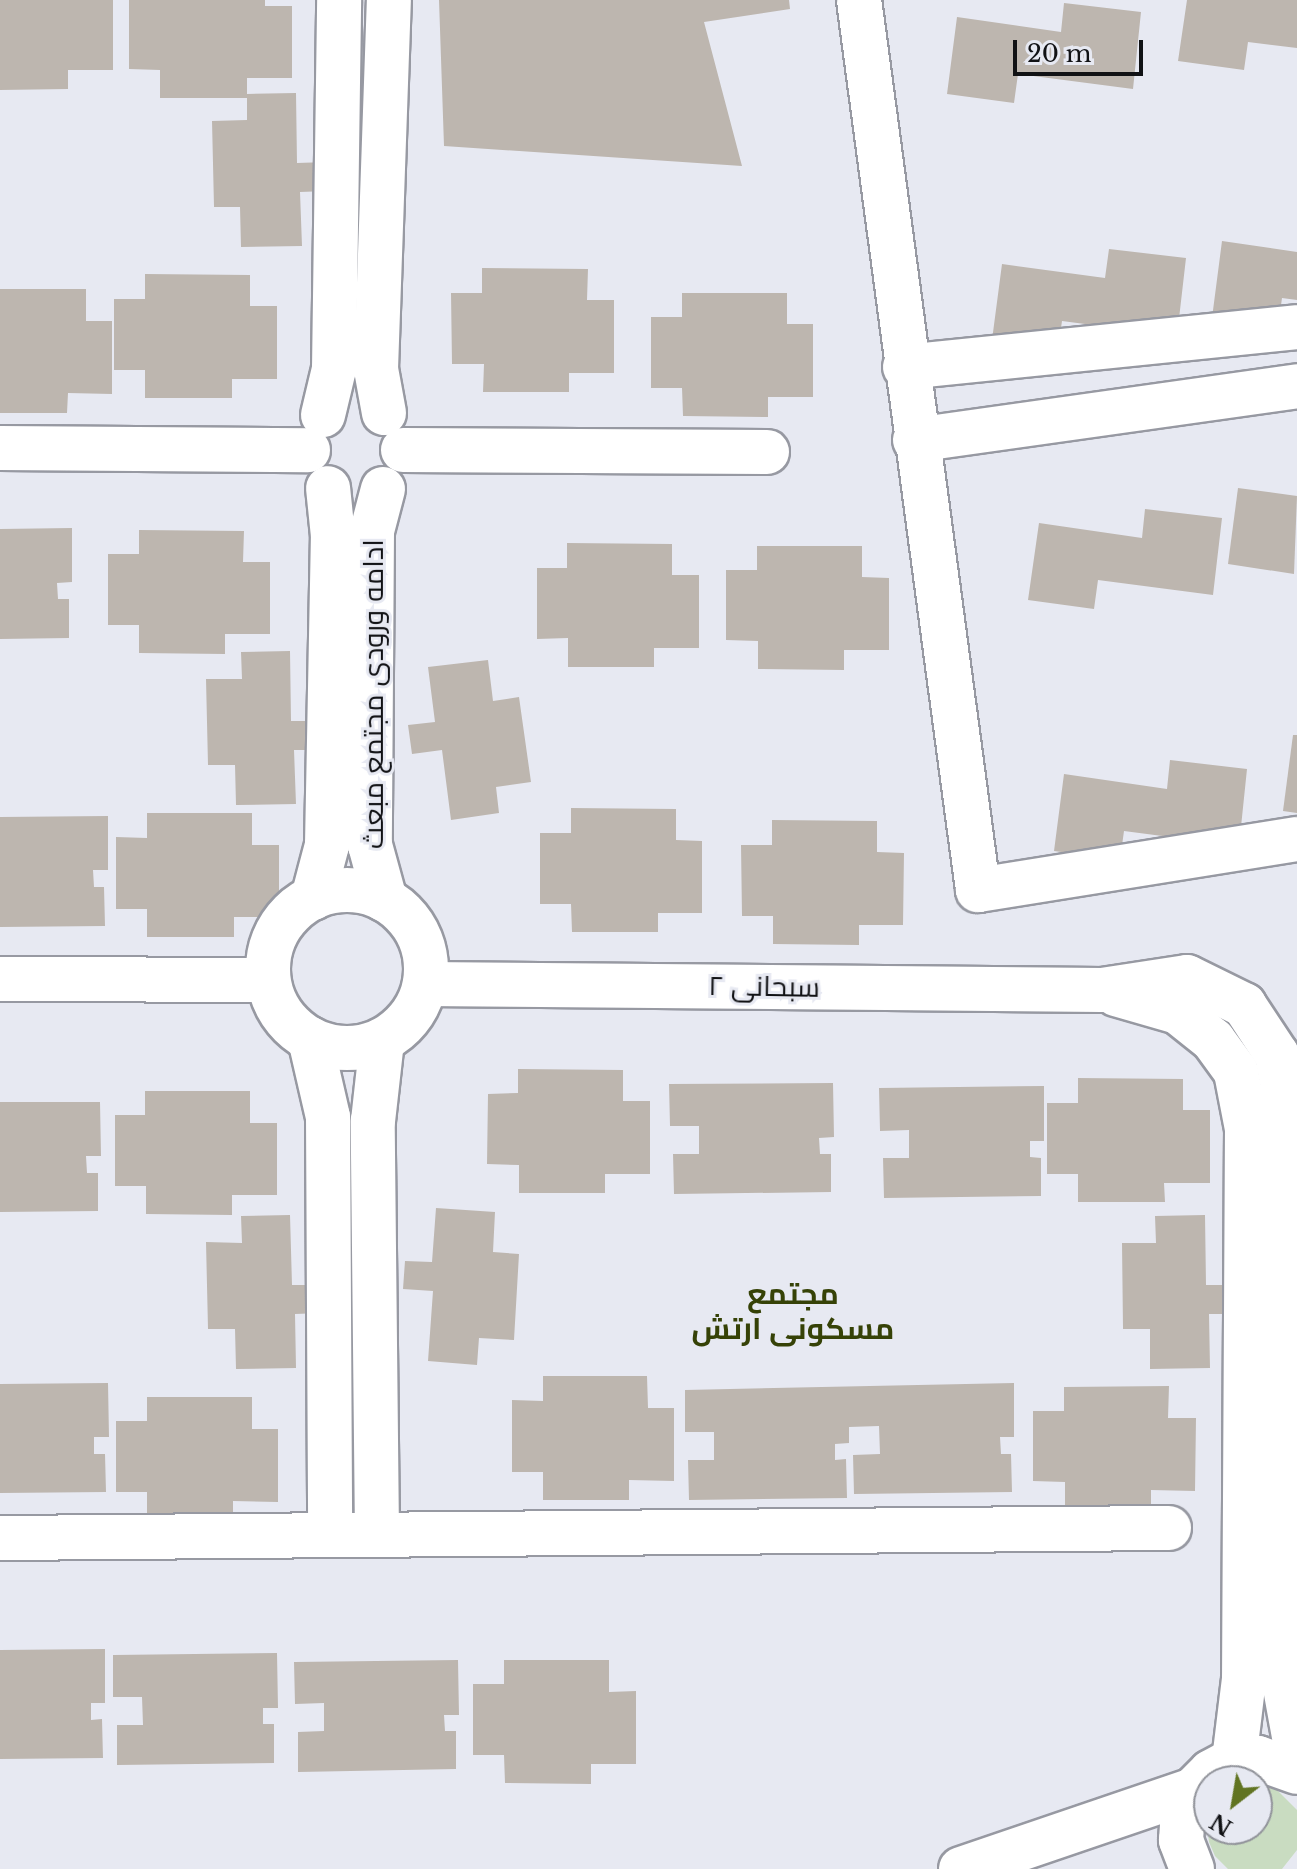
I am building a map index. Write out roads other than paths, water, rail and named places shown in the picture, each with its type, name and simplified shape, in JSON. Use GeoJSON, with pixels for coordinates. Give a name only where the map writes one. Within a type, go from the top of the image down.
{"type":"FeatureCollection","features":[{"type":"Feature","properties":{"kind":"street"},"geometry":{"type":"LineString","coordinates":[[339,0],[334,369],[316,432],[317,477],[328,488],[355,497],[383,489],[400,465],[376,369],[389,0]]}},
{"type":"Feature","properties":{"kind":"street"},"geometry":{"type":"LineString","coordinates":[[859,0],[905,367],[978,890],[1297,839]]}},
{"type":"Feature","properties":{"kind":"street"},"geometry":{"type":"LineString","coordinates":[[338,125],[384,126]]}},
{"type":"Feature","properties":{"kind":"street"},"geometry":{"type":"LineString","coordinates":[[905,367],[1297,327]]}},
{"type":"Feature","properties":{"kind":"street"},"geometry":{"type":"LineString","coordinates":[[915,440],[1297,386]]}},
{"type":"Feature","properties":{"kind":"street"},"geometry":{"type":"LineString","coordinates":[[0,448],[316,432],[359,403],[394,432],[767,452]]}},
{"type":"Feature","properties":{"kind":"street"},"geometry":{"type":"LineString","coordinates":[[313,898],[327,845],[333,536],[328,488]]}},
{"type":"Feature","properties":{"kind":"street","name":"ادامه ورودی مجتمع مبعث"},"geometry":{"type":"LineString","coordinates":[[383,489],[372,531],[370,845],[385,900]]}},
{"type":"Feature","properties":{"kind":"street"},"geometry":{"type":"LineString","coordinates":[[349,891],[385,900],[405,915],[419,936],[426,959],[425,984],[417,1007],[382,1041],[333,1047],[310,1039],[290,1024],[268,980],[277,932],[292,912],[313,898],[349,891]]}},
{"type":"Feature","properties":{"kind":"street","name":"سبحانی ۲"},"geometry":{"type":"LineString","coordinates":[[425,984],[1102,990],[1187,977],[1244,1005],[1277,1055],[1290,1125],[1268,1217]]}},
{"type":"Feature","properties":{"kind":"street"},"geometry":{"type":"LineString","coordinates":[[0,979],[268,980]]}},
{"type":"Feature","properties":{"kind":"street"},"geometry":{"type":"LineString","coordinates":[[310,1039],[328,1117],[330,1535]]}},
{"type":"Feature","properties":{"kind":"street"},"geometry":{"type":"LineString","coordinates":[[377,1535],[373,1121],[382,1041]]}},
{"type":"Feature","properties":{"kind":"street"},"geometry":{"type":"LineString","coordinates":[[1268,1217],[1284,1682],[1297,1753]]}},
{"type":"Feature","properties":{"kind":"street"},"geometry":{"type":"LineString","coordinates":[[1234,1760],[1244,1679],[1268,1217]]}},
{"type":"Feature","properties":{"kind":"street"},"geometry":{"type":"LineString","coordinates":[[0,1538],[1169,1528]]}},
{"type":"Feature","properties":{"kind":"street"},"geometry":{"type":"LineString","coordinates":[[1224,1765],[1234,1760],[1258,1758],[1297,1772]]}},
{"type":"Feature","properties":{"kind":"street"},"geometry":{"type":"LineString","coordinates":[[961,1869],[1193,1790]]}},
{"type":"Feature","properties":{"kind":"street"},"geometry":{"type":"LineString","coordinates":[[1192,1869],[1181,1840],[1183,1814],[1193,1790]]}},
{"type":"Feature","properties":{"kind":"district","name":"مجتمع مسکونی ارتش"},"geometry":{"type":"Point","coordinates":[793,1311]}}]}
